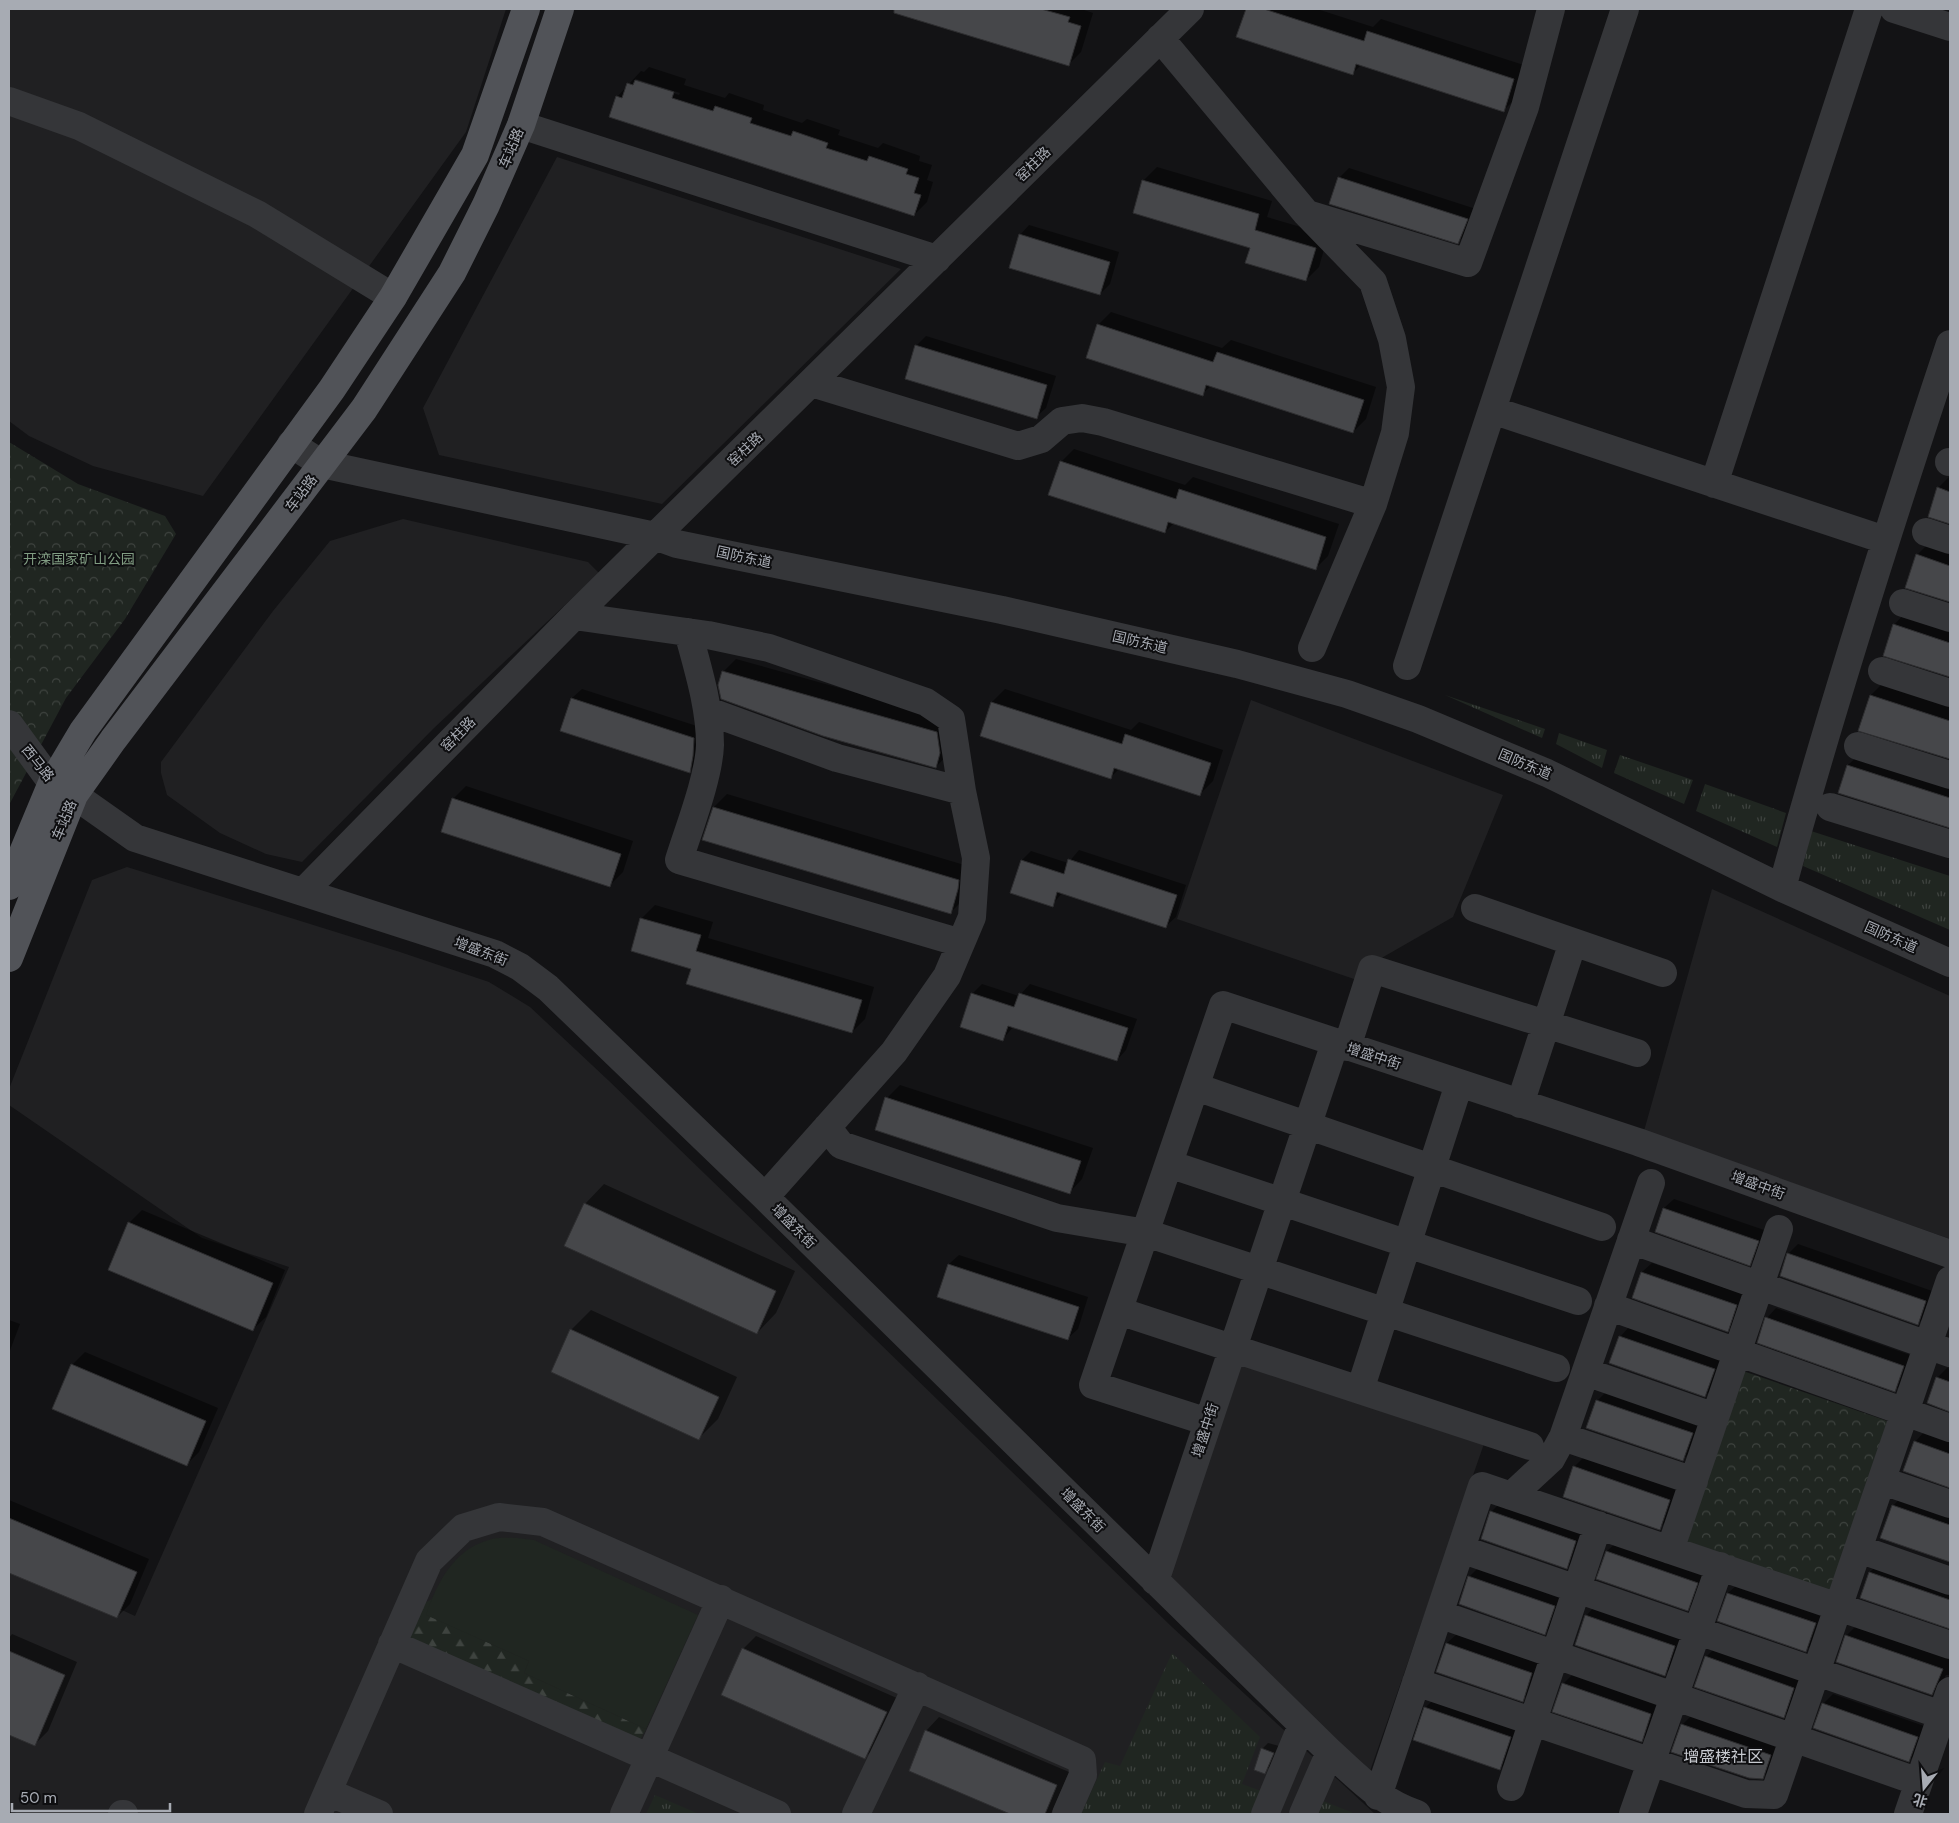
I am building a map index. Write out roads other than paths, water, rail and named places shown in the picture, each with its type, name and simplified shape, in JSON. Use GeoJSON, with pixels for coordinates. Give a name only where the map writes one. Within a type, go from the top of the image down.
{"type":"FeatureCollection","features":[{"type":"Feature","properties":{"kind":"main road","name":"车站路"},"geometry":{"type":"LineString","coordinates":[[9,958],[83,731],[290,444],[332,389],[393,297],[476,155],[526,9]]}},
{"type":"Feature","properties":{"kind":"main road","name":"车站路"},"geometry":{"type":"LineString","coordinates":[[9,886],[63,789],[113,740],[364,409],[452,273],[486,205],[521,125],[560,9]]}},
{"type":"Feature","properties":{"kind":"street","name":"窑柱路"},"geometry":{"type":"LineString","coordinates":[[303,892],[574,616],[1190,9]]}},
{"type":"Feature","properties":{"kind":"street"},"geometry":{"type":"LineString","coordinates":[[1306,213],[1468,263],[1525,107],[1551,9]]}},
{"type":"Feature","properties":{"kind":"street"},"geometry":{"type":"LineString","coordinates":[[1407,666],[1625,9]]}},
{"type":"Feature","properties":{"kind":"street"},"geometry":{"type":"LineString","coordinates":[[1714,484],[1869,9]]}},
{"type":"Feature","properties":{"kind":"street"},"geometry":{"type":"LineString","coordinates":[[1894,9],[1950,27]]}},
{"type":"Feature","properties":{"kind":"street"},"geometry":{"type":"LineString","coordinates":[[1160,38],[1306,213],[1373,282],[1392,339],[1401,387],[1395,433],[1373,504],[1312,648]]}},
{"type":"Feature","properties":{"kind":"street"},"geometry":{"type":"LineString","coordinates":[[9,101],[79,126],[257,214],[393,297]]}},
{"type":"Feature","properties":{"kind":"street"},"geometry":{"type":"LineString","coordinates":[[521,125],[937,258]]}},
{"type":"Feature","properties":{"kind":"street"},"geometry":{"type":"LineString","coordinates":[[1782,888],[1803,811],[1885,540],[1950,344]]}},
{"type":"Feature","properties":{"kind":"street"},"geometry":{"type":"LineString","coordinates":[[812,383],[1018,446],[1041,439],[1062,421],[1082,418],[1113,425],[1373,504]]}},
{"type":"Feature","properties":{"kind":"street"},"geometry":{"type":"LineString","coordinates":[[1492,410],[1885,540]]}},
{"type":"Feature","properties":{"kind":"street","name":"国防东道"},"geometry":{"type":"LineString","coordinates":[[290,444],[322,464],[656,536],[678,544],[1002,610],[1237,664],[1347,694],[1418,719],[1547,773],[1782,888],[1950,963]]}},
{"type":"Feature","properties":{"kind":"street"},"geometry":{"type":"LineString","coordinates":[[1903,603],[1950,618]]}},
{"type":"Feature","properties":{"kind":"street"},"geometry":{"type":"LineString","coordinates":[[574,616],[688,632],[769,648],[926,702],[951,720],[962,791],[976,858],[972,917],[962,943],[947,976],[894,1052],[765,1198]]}},
{"type":"Feature","properties":{"kind":"street"},"geometry":{"type":"LineString","coordinates":[[688,632],[708,711],[710,747],[704,778],[679,860],[962,943]]}},
{"type":"Feature","properties":{"kind":"street"},"geometry":{"type":"LineString","coordinates":[[1882,671],[1950,693]]}},
{"type":"Feature","properties":{"kind":"street"},"geometry":{"type":"LineString","coordinates":[[708,711],[837,758],[962,791]]}},
{"type":"Feature","properties":{"kind":"street","name":"西马路"},"geometry":{"type":"LineString","coordinates":[[9,724],[63,789]]}},
{"type":"Feature","properties":{"kind":"street"},"geometry":{"type":"LineString","coordinates":[[1858,746],[1950,775]]}},
{"type":"Feature","properties":{"kind":"street","name":"增盛东街"},"geometry":{"type":"LineString","coordinates":[[63,789],[134,838],[495,954],[520,967],[548,988],[1330,1752],[1378,1796],[1400,1808],[1417,1814]]}},
{"type":"Feature","properties":{"kind":"street"},"geometry":{"type":"LineString","coordinates":[[1830,807],[1950,844]]}},
{"type":"Feature","properties":{"kind":"street"},"geometry":{"type":"LineString","coordinates":[[1475,908],[1663,972]]}},
{"type":"Feature","properties":{"kind":"street"},"geometry":{"type":"LineString","coordinates":[[1520,1104],[1573,942]]}},
{"type":"Feature","properties":{"kind":"street"},"geometry":{"type":"LineString","coordinates":[[1208,1422],[1093,1385],[1223,1005],[1341,1045],[1372,969],[1637,1053]]}},
{"type":"Feature","properties":{"kind":"street","name":"增盛中街"},"geometry":{"type":"LineString","coordinates":[[1155,1581],[1307,1125],[1341,1045],[1638,1142],[1950,1254]]}},
{"type":"Feature","properties":{"kind":"street"},"geometry":{"type":"LineString","coordinates":[[1360,1390],[1459,1084]]}},
{"type":"Feature","properties":{"kind":"street"},"geometry":{"type":"LineString","coordinates":[[1196,1087],[1602,1227]]}},
{"type":"Feature","properties":{"kind":"street"},"geometry":{"type":"LineString","coordinates":[[827,1127],[842,1145],[1057,1218],[1146,1233],[1556,1368]]}},
{"type":"Feature","properties":{"kind":"street"},"geometry":{"type":"LineString","coordinates":[[1169,1164],[1578,1301]]}},
{"type":"Feature","properties":{"kind":"street"},"geometry":{"type":"LineString","coordinates":[[1511,1496],[1551,1459],[1563,1437],[1651,1183]]}},
{"type":"Feature","properties":{"kind":"street"},"geometry":{"type":"LineString","coordinates":[[1670,1550],[1779,1229]]}},
{"type":"Feature","properties":{"kind":"street"},"geometry":{"type":"LineString","coordinates":[[1631,1240],[1940,1349]]}},
{"type":"Feature","properties":{"kind":"street"},"geometry":{"type":"LineString","coordinates":[[1416,1682],[1746,1794],[1774,1795],[1906,1412],[1940,1349],[1950,1280]]}},
{"type":"Feature","properties":{"kind":"street"},"geometry":{"type":"LineString","coordinates":[[1608,1306],[1950,1428]]}},
{"type":"Feature","properties":{"kind":"street"},"geometry":{"type":"LineString","coordinates":[[1119,1311],[1530,1446]]}},
{"type":"Feature","properties":{"kind":"street"},"geometry":{"type":"LineString","coordinates":[[1586,1372],[1715,1417]]}},
{"type":"Feature","properties":{"kind":"street"},"geometry":{"type":"LineString","coordinates":[[1563,1437],[1694,1481]]}},
{"type":"Feature","properties":{"kind":"street"},"geometry":{"type":"LineString","coordinates":[[1882,1481],[1950,1504]]}},
{"type":"Feature","properties":{"kind":"street"},"geometry":{"type":"LineString","coordinates":[[1378,1796],[1482,1486],[1950,1645]]}},
{"type":"Feature","properties":{"kind":"street"},"geometry":{"type":"LineString","coordinates":[[379,1814],[323,1803],[429,1560],[463,1528],[499,1516],[543,1522],[1082,1760],[1083,1775],[1066,1814]]}},
{"type":"Feature","properties":{"kind":"street"},"geometry":{"type":"LineString","coordinates":[[1510,1787],[1598,1525]]}},
{"type":"Feature","properties":{"kind":"street"},"geometry":{"type":"LineString","coordinates":[[1461,1548],[1817,1672],[1948,1708],[1908,1814]]}},
{"type":"Feature","properties":{"kind":"street"},"geometry":{"type":"LineString","coordinates":[[1859,1549],[1950,1581]]}},
{"type":"Feature","properties":{"kind":"street"},"geometry":{"type":"LineString","coordinates":[[1633,1814],[1720,1566]]}},
{"type":"Feature","properties":{"kind":"street"},"geometry":{"type":"LineString","coordinates":[[624,1814],[721,1599]]}},
{"type":"Feature","properties":{"kind":"street"},"geometry":{"type":"LineString","coordinates":[[1439,1614],[1919,1782]]}},
{"type":"Feature","properties":{"kind":"street"},"geometry":{"type":"LineString","coordinates":[[392,1644],[777,1814]]}},
{"type":"Feature","properties":{"kind":"street"},"geometry":{"type":"LineString","coordinates":[[856,1814],[917,1686]]}},
{"type":"Feature","properties":{"kind":"street"},"geometry":{"type":"LineString","coordinates":[[1265,1814],[1302,1725]]}},
{"type":"Feature","properties":{"kind":"street"},"geometry":{"type":"LineString","coordinates":[[1303,1814],[1330,1752]]}},
{"type":"Feature","properties":{"kind":"district","name":"增盛楼社区"},"geometry":{"type":"Point","coordinates":[1723,1756]}},
{"type":"Feature","properties":{"kind":"park label","name":"开滦国家矿山公园"},"geometry":{"type":"Point","coordinates":[79,559]}}]}
